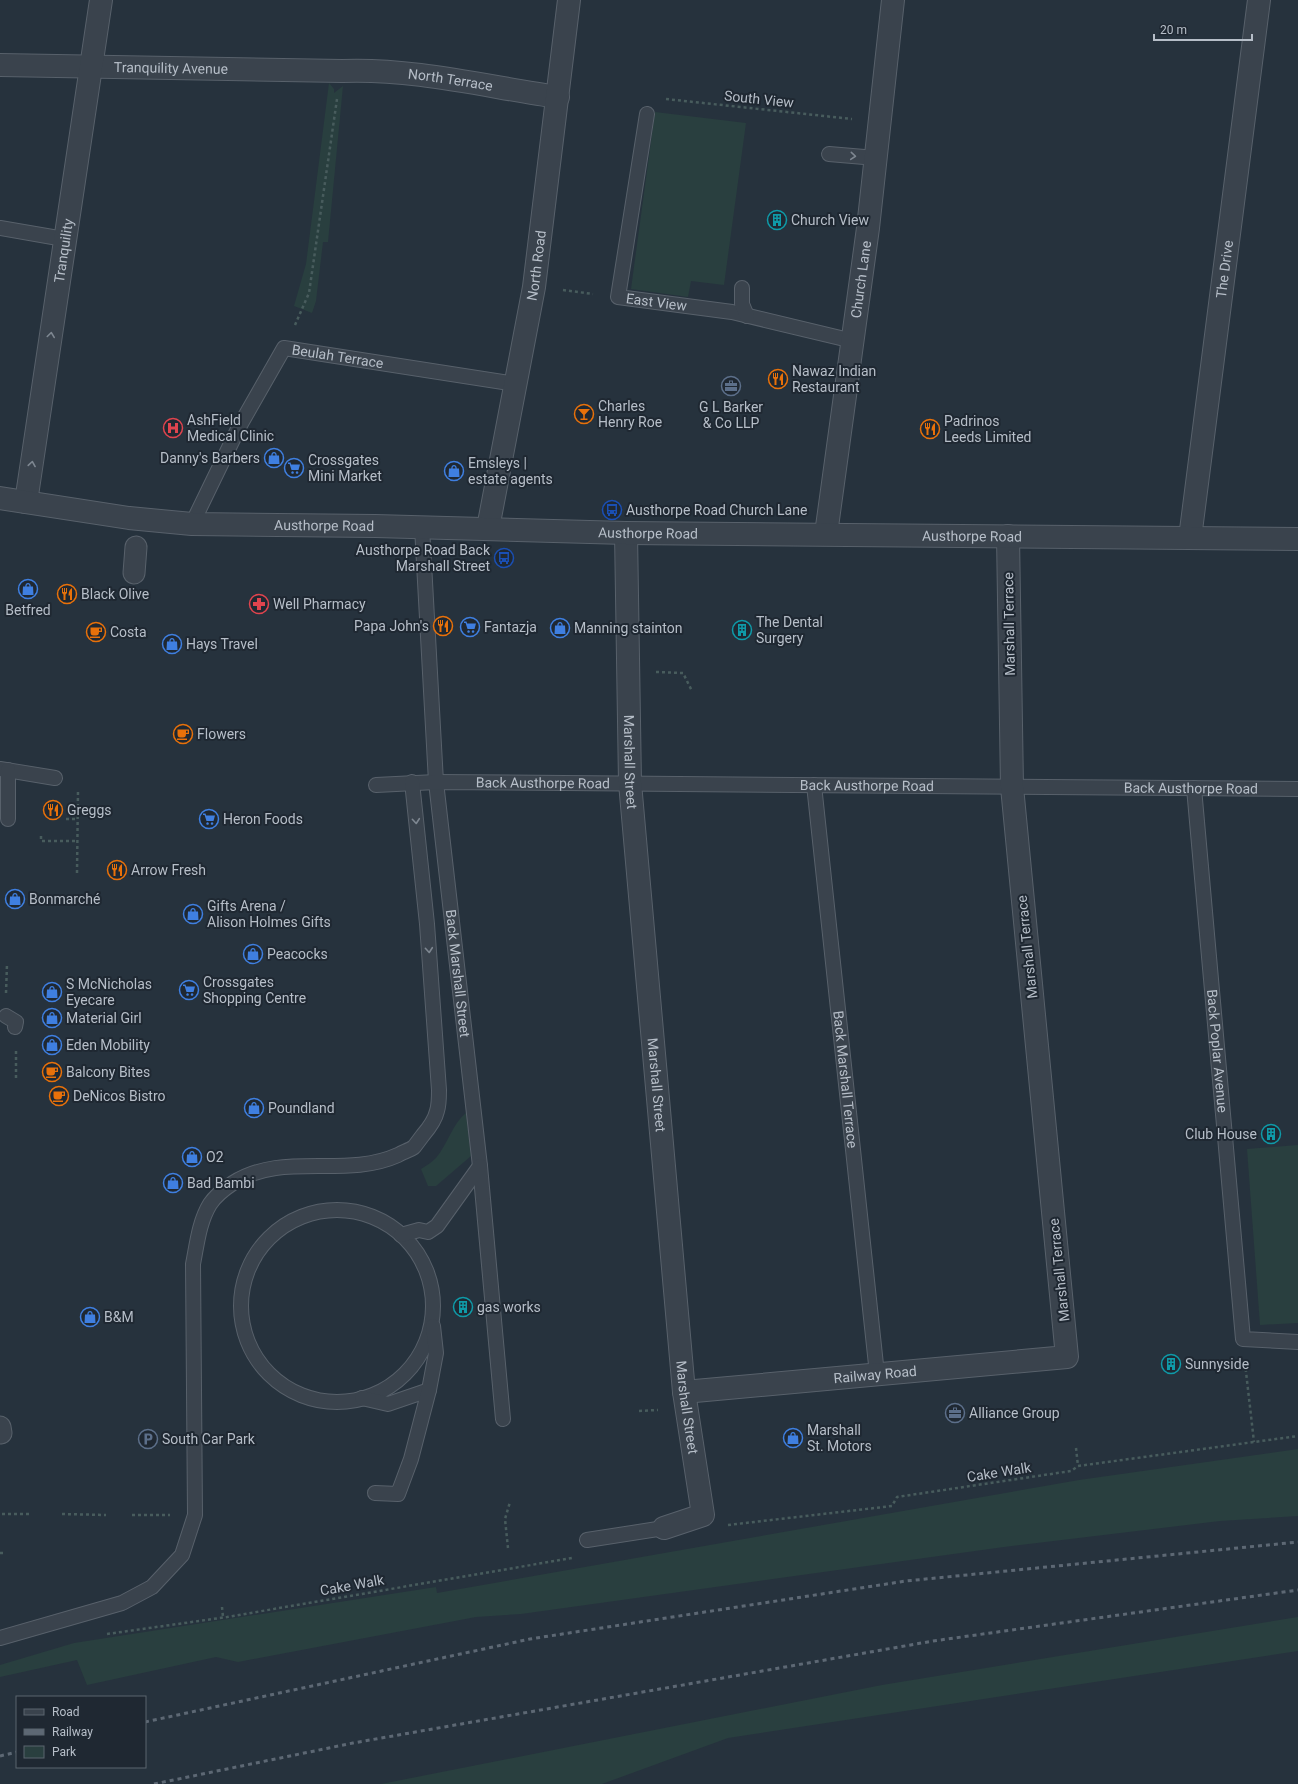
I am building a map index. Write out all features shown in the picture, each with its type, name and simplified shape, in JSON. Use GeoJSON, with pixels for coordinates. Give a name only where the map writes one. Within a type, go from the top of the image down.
{"type":"FeatureCollection","features":[{"type":"Feature","properties":{"kind":"street","name":"Tranquility"},"geometry":{"type":"LineString","coordinates":[[26,502],[64,239],[101,0]]}},
{"type":"Feature","properties":{"kind":"street","name":"North Road"},"geometry":{"type":"LineString","coordinates":[[488,528],[534,287],[569,0]]}},
{"type":"Feature","properties":{"kind":"street","name":"Church Lane"},"geometry":{"type":"LineString","coordinates":[[826,534],[853,341],[876,158],[893,0]]}},
{"type":"Feature","properties":{"kind":"street","name":"The Drive"},"geometry":{"type":"LineString","coordinates":[[1190,538],[1259,0]]}},
{"type":"Feature","properties":{"kind":"street","name":"Tranquility Avenue"},"geometry":{"type":"LineString","coordinates":[[0,65],[342,71]]}},
{"type":"Feature","properties":{"kind":"street","name":"North Terrace"},"geometry":{"type":"LineString","coordinates":[[342,71],[368,70],[398,72],[558,97]]}},
{"type":"Feature","properties":{"kind":"street","name":"Austhorpe Road"},"geometry":{"type":"LineString","coordinates":[[0,498],[129,518],[192,524],[488,528],[626,533],[1298,539]]}},
{"type":"Feature","properties":{"kind":"street","name":"Marshall Street"},"geometry":{"type":"LineString","coordinates":[[626,533],[630,783],[684,1392],[703,1516]]}},
{"type":"Feature","properties":{"kind":"street","name":"Marshall Terrace"},"geometry":{"type":"LineString","coordinates":[[1008,536],[1012,786],[1067,1357]]}},
{"type":"Feature","properties":{"kind":"street"},"geometry":{"type":"LineString","coordinates":[[134,573],[136,547]]}},
{"type":"Feature","properties":{"kind":"street","name":"Railway Road"},"geometry":{"type":"LineString","coordinates":[[684,1392],[1067,1357]]}},
{"type":"Feature","properties":{"kind":"street"},"geometry":{"type":"LineString","coordinates":[[664,1528],[703,1516]]}},
{"type":"Feature","properties":{"kind":"lane","name":"East View"},"geometry":{"type":"LineString","coordinates":[[647,114],[618,297],[732,312],[853,341]]}},
{"type":"Feature","properties":{"kind":"lane"},"geometry":{"type":"LineString","coordinates":[[830,154],[876,158]]}},
{"type":"Feature","properties":{"kind":"lane"},"geometry":{"type":"LineString","coordinates":[[0,228],[64,239]]}},
{"type":"Feature","properties":{"kind":"lane"},"geometry":{"type":"LineString","coordinates":[[742,288],[742,304],[747,316]]}},
{"type":"Feature","properties":{"kind":"lane","name":"Beulah Terrace"},"geometry":{"type":"LineString","coordinates":[[192,524],[238,427],[284,348],[516,384]]}},
{"type":"Feature","properties":{"kind":"lane","name":"Back Marshall Street"},"geometry":{"type":"LineString","coordinates":[[422,527],[436,782],[480,1166],[503,1419]]}},
{"type":"Feature","properties":{"kind":"lane"},"geometry":{"type":"LineString","coordinates":[[8,819],[4,769],[55,778]]}},
{"type":"Feature","properties":{"kind":"lane"},"geometry":{"type":"LineString","coordinates":[[0,1638],[122,1603],[152,1587],[182,1555],[195,1516],[193,1264],[198,1236],[204,1216],[211,1203],[220,1193],[245,1175],[276,1167],[345,1166],[385,1160],[413,1148],[430,1126],[437,1112],[439,1090],[433,1005],[412,782]]}},
{"type":"Feature","properties":{"kind":"lane","name":"Back Austhorpe Road"},"geometry":{"type":"LineString","coordinates":[[376,785],[436,782],[1298,789]]}},
{"type":"Feature","properties":{"kind":"lane","name":"Back Marshall Terrace"},"geometry":{"type":"LineString","coordinates":[[814,785],[876,1374]]}},
{"type":"Feature","properties":{"kind":"lane","name":"Back Poplar Avenue"},"geometry":{"type":"LineString","coordinates":[[1194,788],[1243,1338]]}},
{"type":"Feature","properties":{"kind":"lane"},"geometry":{"type":"LineString","coordinates":[[401,1235],[419,1230],[428,1232],[437,1226],[480,1166]]}},
{"type":"Feature","properties":{"kind":"lane"},"geometry":{"type":"LineString","coordinates":[[376,1493],[398,1494],[411,1459],[429,1390],[436,1353],[432,1322],[432,1290],[426,1269],[415,1251],[401,1235],[384,1223],[365,1214],[344,1210],[323,1211],[303,1216],[284,1225],[268,1238],[255,1255],[245,1275],[240,1297],[241,1319],[246,1341],[257,1360],[271,1377],[290,1390],[310,1399],[333,1402],[362,1398],[374,1395],[393,1384],[409,1370],[421,1352],[432,1322]]}},
{"type":"Feature","properties":{"kind":"lane"},"geometry":{"type":"LineString","coordinates":[[1243,1338],[1298,1342]]}},
{"type":"Feature","properties":{"kind":"lane"},"geometry":{"type":"LineString","coordinates":[[362,1398],[388,1404],[429,1390]]}},
{"type":"Feature","properties":{"kind":"lane"},"geometry":{"type":"LineString","coordinates":[[587,1540],[664,1528]]}},
{"type":"Feature","properties":{"kind":"path"},"geometry":{"type":"LineString","coordinates":[[284,348],[309,293],[342,71]]}},
{"type":"Feature","properties":{"kind":"path","name":"South View"},"geometry":{"type":"LineString","coordinates":[[647,114],[653,97],[880,122]]}},
{"type":"Feature","properties":{"kind":"path"},"geometry":{"type":"LineString","coordinates":[[534,287],[618,297]]}},
{"type":"Feature","properties":{"kind":"path"},"geometry":{"type":"LineString","coordinates":[[628,671],[683,673],[692,691]]}},
{"type":"Feature","properties":{"kind":"path"},"geometry":{"type":"LineString","coordinates":[[77,872],[78,791]]}},
{"type":"Feature","properties":{"kind":"path"},"geometry":{"type":"LineString","coordinates":[[66,819],[78,819]]}},
{"type":"Feature","properties":{"kind":"path"},"geometry":{"type":"LineString","coordinates":[[41,836],[41,841],[78,841]]}},
{"type":"Feature","properties":{"kind":"path"},"geometry":{"type":"LineString","coordinates":[[6,964],[7,1017],[16,1080]]}},
{"type":"Feature","properties":{"kind":"path"},"geometry":{"type":"LineString","coordinates":[[1243,1338],[1254,1442]]}},
{"type":"Feature","properties":{"kind":"path","name":"Cake Walk"},"geometry":{"type":"LineString","coordinates":[[703,1516],[705,1528],[892,1506],[897,1498],[1072,1471],[1078,1466],[1298,1436]]}},
{"type":"Feature","properties":{"kind":"path"},"geometry":{"type":"LineString","coordinates":[[1076,1448],[1078,1466]]}},
{"type":"Feature","properties":{"kind":"path"},"geometry":{"type":"LineString","coordinates":[[508,1548],[505,1519],[510,1502]]}},
{"type":"Feature","properties":{"kind":"path"},"geometry":{"type":"LineString","coordinates":[[2,1514],[32,1514]]}},
{"type":"Feature","properties":{"kind":"path"},"geometry":{"type":"LineString","coordinates":[[62,1514],[106,1516]]}},
{"type":"Feature","properties":{"kind":"path"},"geometry":{"type":"LineString","coordinates":[[132,1515],[195,1516]]}},
{"type":"Feature","properties":{"kind":"path","name":"Cake Walk"},"geometry":{"type":"LineString","coordinates":[[105,1635],[223,1617],[573,1558]]}},
{"type":"Feature","properties":{"kind":"path"},"geometry":{"type":"LineString","coordinates":[[222,1608],[223,1617]]}},
{"type":"Feature","properties":{"kind":"green space"},"geometry":{"type":"Polygon","coordinates":[[[329,83],[334,89],[334,93],[343,86],[328,242],[323,242],[316,301],[312,313],[294,306],[306,264],[329,83]]]}},
{"type":"Feature","properties":{"kind":"green space"},"geometry":{"type":"Polygon","coordinates":[[[655,112],[746,123],[724,285],[691,281],[688,297],[631,289],[655,112]]]}},
{"type":"Feature","properties":{"kind":"green space"},"geometry":{"type":"Polygon","coordinates":[[[466,1113],[471,1156],[436,1186],[428,1186],[421,1169],[436,1158],[444,1147],[457,1123],[466,1113]]]}},
{"type":"Feature","properties":{"kind":"green space"},"geometry":{"type":"Polygon","coordinates":[[[1298,1145],[1298,1323],[1260,1325],[1247,1149],[1298,1145]]]}},
{"type":"Feature","properties":{"kind":"green space"},"geometry":{"type":"Polygon","coordinates":[[[1298,1449],[1298,1516],[1220,1521],[1004,1547],[521,1614],[476,1617],[238,1662],[216,1657],[87,1685],[77,1660],[0,1677],[0,1665],[74,1643],[436,1587],[437,1593],[1079,1480],[1298,1449]]]}},
{"type":"Feature","properties":{"kind":"green space"},"geometry":{"type":"Polygon","coordinates":[[[1298,1617],[1298,1651],[728,1738],[602,1784],[381,1784],[882,1685],[1298,1617]]]}},
{"type":"Feature","properties":{"kind":"railway"},"geometry":{"type":"LineString","coordinates":[[146,1722],[530,1639],[906,1581],[1298,1542]]}},
{"type":"Feature","properties":{"kind":"railway"},"geometry":{"type":"LineString","coordinates":[[154,1784],[353,1743],[933,1641],[1298,1590]]}},
{"type":"Feature","properties":{"kind":"railway"},"geometry":{"type":"LineString","coordinates":[[0,1756],[16,1752]]}},
{"type":"Feature","properties":{"kind":"place","name":"Church View"},"geometry":{"type":"Point","coordinates":[777,220]}},
{"type":"Feature","properties":{"kind":"place","name":"Nawaz Indian Restaurant"},"geometry":{"type":"Point","coordinates":[778,379]}},
{"type":"Feature","properties":{"kind":"place","name":"G L Barker & Co LLP"},"geometry":{"type":"Point","coordinates":[731,386]}},
{"type":"Feature","properties":{"kind":"place","name":"Charles Henry Roe"},"geometry":{"type":"Point","coordinates":[584,414]}},
{"type":"Feature","properties":{"kind":"place","name":"AshField Medical Clinic"},"geometry":{"type":"Point","coordinates":[173,428]}},
{"type":"Feature","properties":{"kind":"place","name":"Padrinos Leeds Limited"},"geometry":{"type":"Point","coordinates":[930,429]}},
{"type":"Feature","properties":{"kind":"place","name":"Danny's Barbers"},"geometry":{"type":"Point","coordinates":[274,458]}},
{"type":"Feature","properties":{"kind":"place","name":"Crossgates Mini Market"},"geometry":{"type":"Point","coordinates":[294,468]}},
{"type":"Feature","properties":{"kind":"place","name":"Emsleys | estate agents"},"geometry":{"type":"Point","coordinates":[454,471]}},
{"type":"Feature","properties":{"kind":"place","name":"Austhorpe Road Church Lane"},"geometry":{"type":"Point","coordinates":[612,510]}},
{"type":"Feature","properties":{"kind":"place","name":"Austhorpe Road Back Marshall Street"},"geometry":{"type":"Point","coordinates":[504,558]}},
{"type":"Feature","properties":{"kind":"place","name":"Betfred"},"geometry":{"type":"Point","coordinates":[28,589]}},
{"type":"Feature","properties":{"kind":"place","name":"Black Olive"},"geometry":{"type":"Point","coordinates":[67,594]}},
{"type":"Feature","properties":{"kind":"place","name":"Well Pharmacy"},"geometry":{"type":"Point","coordinates":[259,604]}},
{"type":"Feature","properties":{"kind":"place","name":"Papa John's"},"geometry":{"type":"Point","coordinates":[443,626]}},
{"type":"Feature","properties":{"kind":"place","name":"Fantazja"},"geometry":{"type":"Point","coordinates":[470,627]}},
{"type":"Feature","properties":{"kind":"place","name":"Manning stainton"},"geometry":{"type":"Point","coordinates":[560,628]}},
{"type":"Feature","properties":{"kind":"place","name":"The Dental Surgery"},"geometry":{"type":"Point","coordinates":[742,630]}},
{"type":"Feature","properties":{"kind":"place","name":"Costa"},"geometry":{"type":"Point","coordinates":[96,632]}},
{"type":"Feature","properties":{"kind":"place","name":"Hays Travel"},"geometry":{"type":"Point","coordinates":[172,644]}},
{"type":"Feature","properties":{"kind":"place","name":"Flowers"},"geometry":{"type":"Point","coordinates":[183,734]}},
{"type":"Feature","properties":{"kind":"place","name":"Greggs"},"geometry":{"type":"Point","coordinates":[53,810]}},
{"type":"Feature","properties":{"kind":"place","name":"Heron Foods"},"geometry":{"type":"Point","coordinates":[209,819]}},
{"type":"Feature","properties":{"kind":"place","name":"Arrow Fresh"},"geometry":{"type":"Point","coordinates":[117,870]}},
{"type":"Feature","properties":{"kind":"place","name":"Bonmarché"},"geometry":{"type":"Point","coordinates":[15,899]}},
{"type":"Feature","properties":{"kind":"place","name":"Gifts Arena / Alison Holmes Gifts"},"geometry":{"type":"Point","coordinates":[193,914]}},
{"type":"Feature","properties":{"kind":"place","name":"Peacocks"},"geometry":{"type":"Point","coordinates":[253,954]}},
{"type":"Feature","properties":{"kind":"place","name":"Crossgates Shopping Centre"},"geometry":{"type":"Point","coordinates":[189,990]}},
{"type":"Feature","properties":{"kind":"place","name":"S McNicholas Eyecare"},"geometry":{"type":"Point","coordinates":[52,992]}},
{"type":"Feature","properties":{"kind":"place","name":"Material Girl"},"geometry":{"type":"Point","coordinates":[52,1018]}},
{"type":"Feature","properties":{"kind":"place","name":"Eden Mobility"},"geometry":{"type":"Point","coordinates":[52,1045]}},
{"type":"Feature","properties":{"kind":"place","name":"Balcony Bites"},"geometry":{"type":"Point","coordinates":[52,1072]}},
{"type":"Feature","properties":{"kind":"place","name":"DeNicos Bistro"},"geometry":{"type":"Point","coordinates":[59,1096]}},
{"type":"Feature","properties":{"kind":"place","name":"Poundland"},"geometry":{"type":"Point","coordinates":[254,1108]}},
{"type":"Feature","properties":{"kind":"place","name":"Club House"},"geometry":{"type":"Point","coordinates":[1271,1134]}},
{"type":"Feature","properties":{"kind":"place","name":"O2"},"geometry":{"type":"Point","coordinates":[192,1157]}},
{"type":"Feature","properties":{"kind":"place","name":"Bad Bambi"},"geometry":{"type":"Point","coordinates":[173,1183]}},
{"type":"Feature","properties":{"kind":"place","name":"gas works"},"geometry":{"type":"Point","coordinates":[463,1307]}},
{"type":"Feature","properties":{"kind":"place","name":"B&M"},"geometry":{"type":"Point","coordinates":[90,1317]}},
{"type":"Feature","properties":{"kind":"place","name":"Sunnyside"},"geometry":{"type":"Point","coordinates":[1171,1364]}},
{"type":"Feature","properties":{"kind":"place","name":"Alliance Group"},"geometry":{"type":"Point","coordinates":[955,1413]}},
{"type":"Feature","properties":{"kind":"place","name":"Marshall St. Motors"},"geometry":{"type":"Point","coordinates":[793,1438]}},
{"type":"Feature","properties":{"kind":"place","name":"South Car Park"},"geometry":{"type":"Point","coordinates":[148,1439]}}]}
